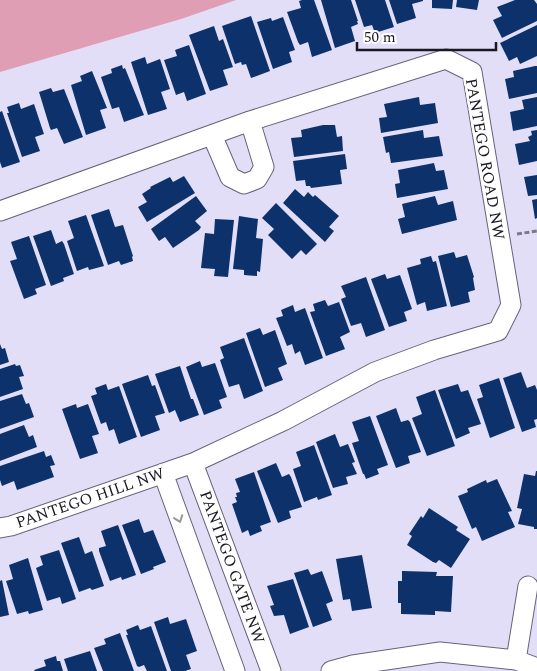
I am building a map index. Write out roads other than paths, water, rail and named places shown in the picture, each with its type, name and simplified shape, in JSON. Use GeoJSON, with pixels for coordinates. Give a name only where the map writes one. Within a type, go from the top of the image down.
{"type":"FeatureCollection","features":[{"type":"Feature","properties":{"kind":"street","name":"PANTEGO ROAD NW"},"geometry":{"type":"LineString","coordinates":[[0,210],[250,121],[446,59],[472,72],[511,305],[498,331],[434,350],[375,372],[283,421],[178,468]]}},
{"type":"Feature","properties":{"kind":"street"},"geometry":{"type":"LineString","coordinates":[[212,135],[230,177],[244,184],[257,178],[264,167],[250,121]]}},
{"type":"Feature","properties":{"kind":"street","name":"PANTEGO HILL NW"},"geometry":{"type":"LineString","coordinates":[[0,528],[11,526],[178,468]]}},
{"type":"Feature","properties":{"kind":"street","name":"PANTEGO GATE NW"},"geometry":{"type":"LineString","coordinates":[[178,468],[235,671]]}},
{"type":"Feature","properties":{"kind":"street","name":"PANTEGO GATE NW"},"geometry":{"type":"LineString","coordinates":[[178,468],[271,671]]}},
{"type":"Feature","properties":{"kind":"street"},"geometry":{"type":"LineString","coordinates":[[516,660],[528,586]]}},
{"type":"Feature","properties":{"kind":"street"},"geometry":{"type":"LineString","coordinates":[[331,671],[353,665],[440,652],[516,660],[537,668]]}}]}
